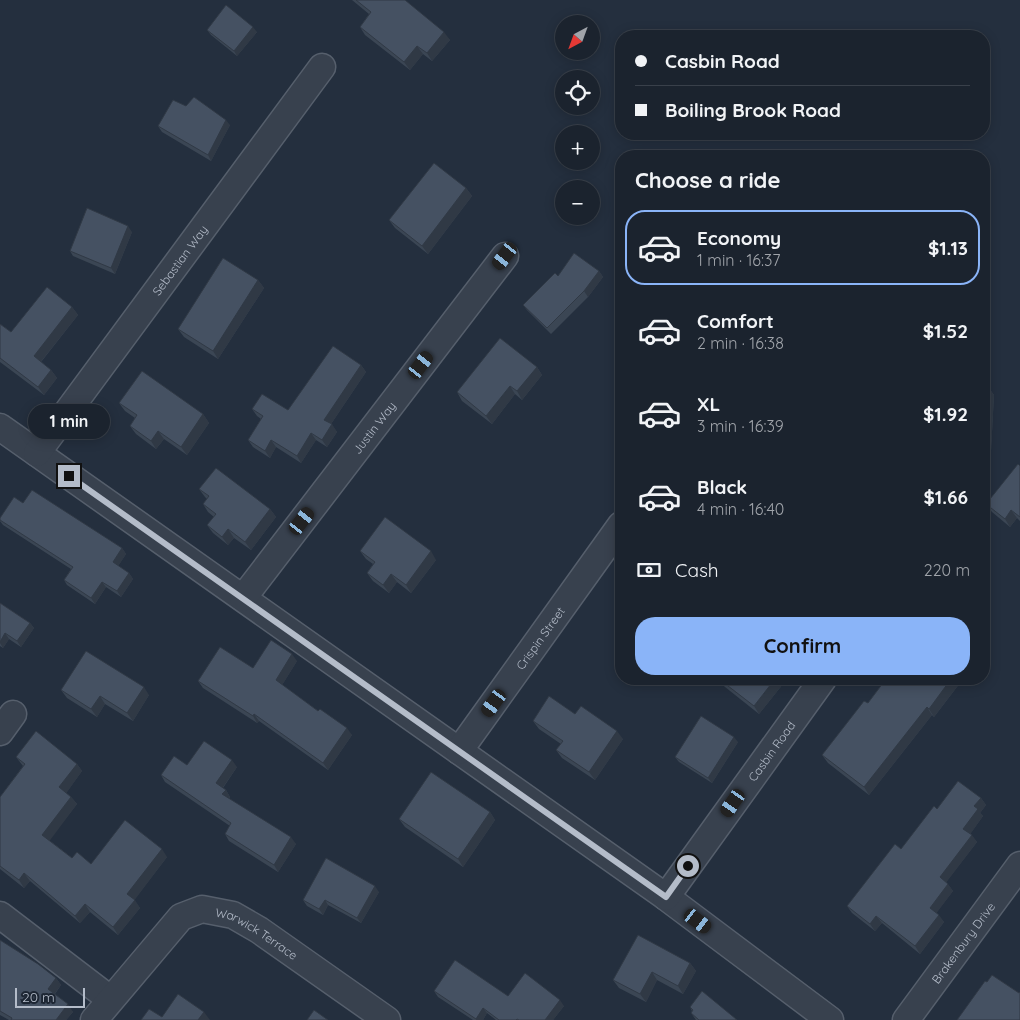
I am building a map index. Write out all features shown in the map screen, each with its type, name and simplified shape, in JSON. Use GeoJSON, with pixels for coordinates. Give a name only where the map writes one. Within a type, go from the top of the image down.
{"type":"FeatureCollection","features":[{"type":"Feature","properties":{"kind":"street","name":"Sebastian Way"},"geometry":{"type":"LineString","coordinates":[[37,453],[322,66]]}},
{"type":"Feature","properties":{"kind":"street","name":"Justin Way"},"geometry":{"type":"LineString","coordinates":[[242,598],[505,256]]}},
{"type":"Feature","properties":{"kind":"street"},"geometry":{"type":"LineString","coordinates":[[0,427],[666,897],[830,1020]]}},
{"type":"Feature","properties":{"kind":"street","name":"Crispin Street"},"geometry":{"type":"LineString","coordinates":[[459,751],[615,533]]}},
{"type":"Feature","properties":{"kind":"street","name":"Casbin Road"},"geometry":{"type":"LineString","coordinates":[[666,897],[819,685]]}},
{"type":"Feature","properties":{"kind":"street","name":"Brakenbury Drive"},"geometry":{"type":"LineString","coordinates":[[906,1020],[1020,865]]}},
{"type":"Feature","properties":{"kind":"street","name":"Warwick Terrace"},"geometry":{"type":"LineString","coordinates":[[94,1020],[181,917],[202,909],[234,915],[259,930],[387,1020]]}},
{"type":"Feature","properties":{"kind":"street"},"geometry":{"type":"LineString","coordinates":[[0,915],[110,999]]}},
{"type":"Feature","properties":{"kind":"building"},"geometry":{"type":"Polygon","coordinates":[[[356,0],[405,0],[444,32],[427,53],[417,46],[404,62],[360,27],[371,12],[356,0]]]}},
{"type":"Feature","properties":{"kind":"building"},"geometry":{"type":"Polygon","coordinates":[[[226,5],[253,27],[234,51],[207,30],[226,5]]]}},
{"type":"Feature","properties":{"kind":"building"},"geometry":{"type":"Polygon","coordinates":[[[194,97],[226,120],[208,155],[158,126],[173,100],[186,106],[194,97]]]}},
{"type":"Feature","properties":{"kind":"building"},"geometry":{"type":"Polygon","coordinates":[[[434,163],[466,188],[422,246],[389,220],[434,163]]]}},
{"type":"Feature","properties":{"kind":"building"},"geometry":{"type":"Polygon","coordinates":[[[87,208],[128,226],[111,268],[70,251],[87,208]]]}},
{"type":"Feature","properties":{"kind":"building"},"geometry":{"type":"Polygon","coordinates":[[[574,253],[599,271],[584,291],[547,328],[523,305],[555,273],[558,276],[574,253]]]}},
{"type":"Feature","properties":{"kind":"building"},"geometry":{"type":"Polygon","coordinates":[[[223,258],[258,280],[213,351],[178,329],[223,258]]]}},
{"type":"Feature","properties":{"kind":"building"},"geometry":{"type":"Polygon","coordinates":[[[47,287],[72,307],[34,356],[51,370],[38,387],[0,358],[0,324],[11,332],[47,287]]]}},
{"type":"Feature","properties":{"kind":"building"},"geometry":{"type":"Polygon","coordinates":[[[500,338],[537,367],[517,391],[510,386],[486,416],[457,392],[500,338]]]}},
{"type":"Feature","properties":{"kind":"building"},"geometry":{"type":"Polygon","coordinates":[[[333,346],[361,365],[324,420],[332,424],[322,440],[311,433],[297,456],[271,440],[265,451],[248,440],[263,416],[252,409],[262,394],[288,410],[333,346]]]}},
{"type":"Feature","properties":{"kind":"building"},"geometry":{"type":"Polygon","coordinates":[[[142,371],[203,414],[181,447],[158,431],[151,441],[130,426],[137,415],[119,403],[142,371]]]}},
{"type":"Feature","properties":{"kind":"building"},"geometry":{"type":"Polygon","coordinates":[[[1018,464],[1020,466],[1020,517],[1011,510],[1005,519],[990,507],[990,499],[1018,464]]]}},
{"type":"Feature","properties":{"kind":"building"},"geometry":{"type":"Polygon","coordinates":[[[216,468],[270,509],[245,542],[228,529],[222,537],[207,525],[216,514],[203,504],[209,496],[199,489],[216,468]]]}},
{"type":"Feature","properties":{"kind":"building"},"geometry":{"type":"Polygon","coordinates":[[[32,490],[122,548],[113,562],[129,573],[117,591],[102,582],[91,598],[64,580],[73,567],[0,520],[14,497],[23,503],[32,490]]]}},
{"type":"Feature","properties":{"kind":"building"},"geometry":{"type":"Polygon","coordinates":[[[385,517],[431,551],[406,585],[391,574],[383,585],[367,573],[375,562],[360,551],[385,517]]]}},
{"type":"Feature","properties":{"kind":"building"},"geometry":{"type":"Polygon","coordinates":[[[0,603],[30,623],[17,641],[5,633],[0,642],[0,603]]]}},
{"type":"Feature","properties":{"kind":"building"},"geometry":{"type":"Polygon","coordinates":[[[271,640],[292,654],[276,680],[318,711],[320,709],[347,728],[323,763],[254,714],[253,716],[198,681],[220,647],[253,668],[271,640]]]}},
{"type":"Feature","properties":{"kind":"building"},"geometry":{"type":"Polygon","coordinates":[[[86,651],[144,687],[127,713],[100,696],[91,709],[61,690],[86,651]]]}},
{"type":"Feature","properties":{"kind":"building"},"geometry":{"type":"Polygon","coordinates":[[[727,685],[770,685],[754,706],[727,685]]]}},
{"type":"Feature","properties":{"kind":"building"},"geometry":{"type":"Polygon","coordinates":[[[882,685],[947,685],[864,787],[822,755],[864,701],[868,703],[882,685]]]}},
{"type":"Feature","properties":{"kind":"building"},"geometry":{"type":"Polygon","coordinates":[[[549,696],[575,714],[581,706],[617,731],[589,772],[556,750],[563,741],[533,721],[549,696]]]}},
{"type":"Feature","properties":{"kind":"building"},"geometry":{"type":"Polygon","coordinates":[[[701,716],[734,737],[708,778],[675,757],[701,716]]]}},
{"type":"Feature","properties":{"kind":"building"},"geometry":{"type":"Polygon","coordinates":[[[36,731],[77,764],[59,787],[71,797],[42,835],[72,858],[77,852],[91,864],[125,820],[162,849],[127,894],[135,900],[113,927],[85,904],[75,916],[24,873],[19,880],[0,866],[0,797],[25,764],[16,757],[36,731]]]}},
{"type":"Feature","properties":{"kind":"building"},"geometry":{"type":"Polygon","coordinates":[[[204,741],[232,760],[216,783],[226,790],[222,794],[291,837],[274,865],[225,834],[231,823],[161,775],[174,756],[187,765],[204,741]]]}},
{"type":"Feature","properties":{"kind":"building"},"geometry":{"type":"Polygon","coordinates":[[[431,772],[490,812],[458,859],[399,819],[431,772]]]}},
{"type":"Feature","properties":{"kind":"building"},"geometry":{"type":"Polygon","coordinates":[[[958,781],[981,798],[974,806],[978,809],[963,829],[972,835],[940,877],[948,884],[930,908],[939,915],[915,946],[876,916],[870,924],[847,906],[895,844],[901,849],[934,806],[937,809],[958,781]]]}},
{"type":"Feature","properties":{"kind":"building"},"geometry":{"type":"Polygon","coordinates":[[[326,858],[375,886],[357,918],[325,900],[319,909],[303,900],[326,858]]]}},
{"type":"Feature","properties":{"kind":"building"},"geometry":{"type":"Polygon","coordinates":[[[638,935],[690,963],[678,986],[652,972],[640,994],[613,980],[638,935]]]}},
{"type":"Feature","properties":{"kind":"building"},"geometry":{"type":"Polygon","coordinates":[[[0,940],[56,978],[48,989],[68,1004],[56,1020],[11,1020],[12,1018],[0,1011],[0,940]]]}},
{"type":"Feature","properties":{"kind":"building"},"geometry":{"type":"Polygon","coordinates":[[[455,960],[508,996],[525,973],[560,1000],[545,1020],[499,1020],[483,1008],[476,1019],[434,991],[455,960]]]}},
{"type":"Feature","properties":{"kind":"building"},"geometry":{"type":"Polygon","coordinates":[[[992,975],[1020,992],[1020,1020],[957,1020],[985,981],[987,982],[992,975]]]}},
{"type":"Feature","properties":{"kind":"building"},"geometry":{"type":"Polygon","coordinates":[[[702,991],[736,1020],[699,1020],[691,1013],[693,1010],[690,1007],[702,991]]]}},
{"type":"Feature","properties":{"kind":"building"},"geometry":{"type":"Polygon","coordinates":[[[178,994],[204,1012],[198,1020],[141,1020],[149,1009],[162,1017],[178,994]]]}},
{"type":"Feature","properties":{"kind":"building"},"geometry":{"type":"Polygon","coordinates":[[[314,1010],[328,1020],[307,1020],[314,1010]]]}},
{"type":"Feature","properties":{"kind":"route"},"geometry":{"type":"LineString","coordinates":[[69,476],[666,897],[688,866]]}}]}
